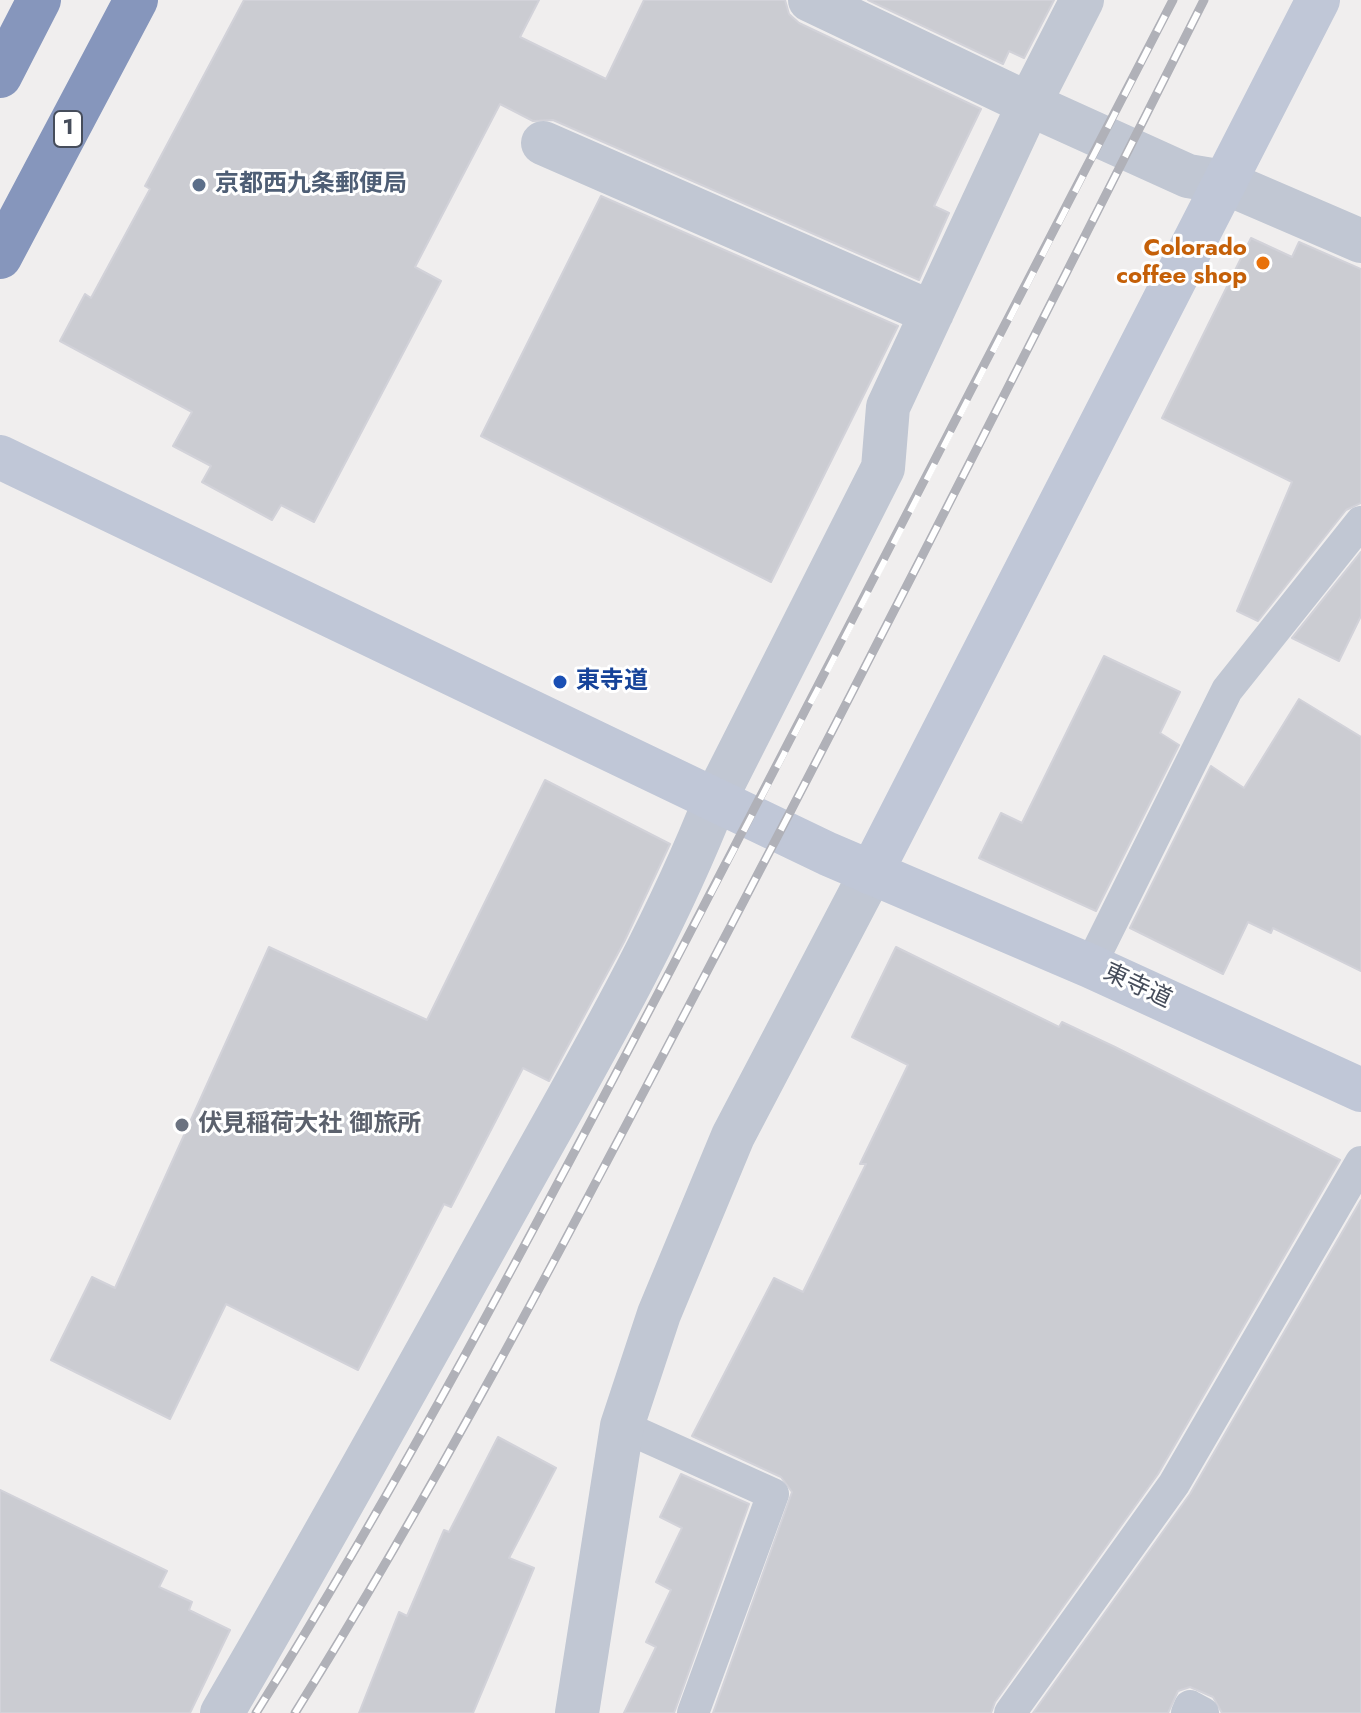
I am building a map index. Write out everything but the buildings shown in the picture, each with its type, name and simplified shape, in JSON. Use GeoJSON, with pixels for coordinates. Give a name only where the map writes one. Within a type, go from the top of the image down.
{"type":"FeatureCollection","features":[{"type":"Feature","properties":{"kind":"highway"},"geometry":{"type":"LineString","coordinates":[[0,76],[39,0]]}},
{"type":"Feature","properties":{"kind":"highway","name":"1"},"geometry":{"type":"LineString","coordinates":[[0,257],[136,0]]}},
{"type":"Feature","properties":{"kind":"street"},"geometry":{"type":"LineString","coordinates":[[810,0],[1188,176],[1224,182],[1361,241]]}},
{"type":"Feature","properties":{"kind":"street"},"geometry":{"type":"LineString","coordinates":[[222,1713],[339,1513],[614,1014],[700,839],[716,798],[883,468],[888,407],[1029,104],[1082,0]]}},
{"type":"Feature","properties":{"kind":"street"},"geometry":{"type":"LineString","coordinates":[[577,1713],[622,1426],[659,1314],[733,1136],[1318,0]]}},
{"type":"Feature","properties":{"kind":"street"},"geometry":{"type":"LineString","coordinates":[[543,143],[932,313]]}},
{"type":"Feature","properties":{"kind":"street","name":"東寺道"},"geometry":{"type":"LineString","coordinates":[[0,457],[299,603],[871,873],[1090,966],[1361,1090]]}},
{"type":"Feature","properties":{"kind":"lane"},"geometry":{"type":"LineString","coordinates":[[1090,966],[1227,690],[1361,522]]}},
{"type":"Feature","properties":{"kind":"lane"},"geometry":{"type":"LineString","coordinates":[[1010,1713],[1174,1484],[1361,1162]]}},
{"type":"Feature","properties":{"kind":"lane"},"geometry":{"type":"LineString","coordinates":[[622,1426],[773,1494],[693,1713]]}},
{"type":"Feature","properties":{"kind":"lane"},"geometry":{"type":"LineString","coordinates":[[1187,1713],[1190,1706],[1203,1713]]}},
{"type":"Feature","properties":{"kind":"railway"},"geometry":{"type":"LineString","coordinates":[[256,1713],[366,1531],[521,1253],[860,608],[1173,0]]}},
{"type":"Feature","properties":{"kind":"railway"},"geometry":{"type":"LineString","coordinates":[[295,1713],[451,1449],[598,1179],[887,625],[1204,0]]}},
{"type":"Feature","properties":{"kind":"place","name":"京都西九条郵便局"},"geometry":{"type":"Point","coordinates":[199,185]}},
{"type":"Feature","properties":{"kind":"place","name":"Colorado coffee shop"},"geometry":{"type":"Point","coordinates":[1263,263]}},
{"type":"Feature","properties":{"kind":"place","name":"東寺道"},"geometry":{"type":"Point","coordinates":[560,682]}},
{"type":"Feature","properties":{"kind":"place","name":"伏見稲荷大社 御旅所"},"geometry":{"type":"Point","coordinates":[182,1125]}}]}
